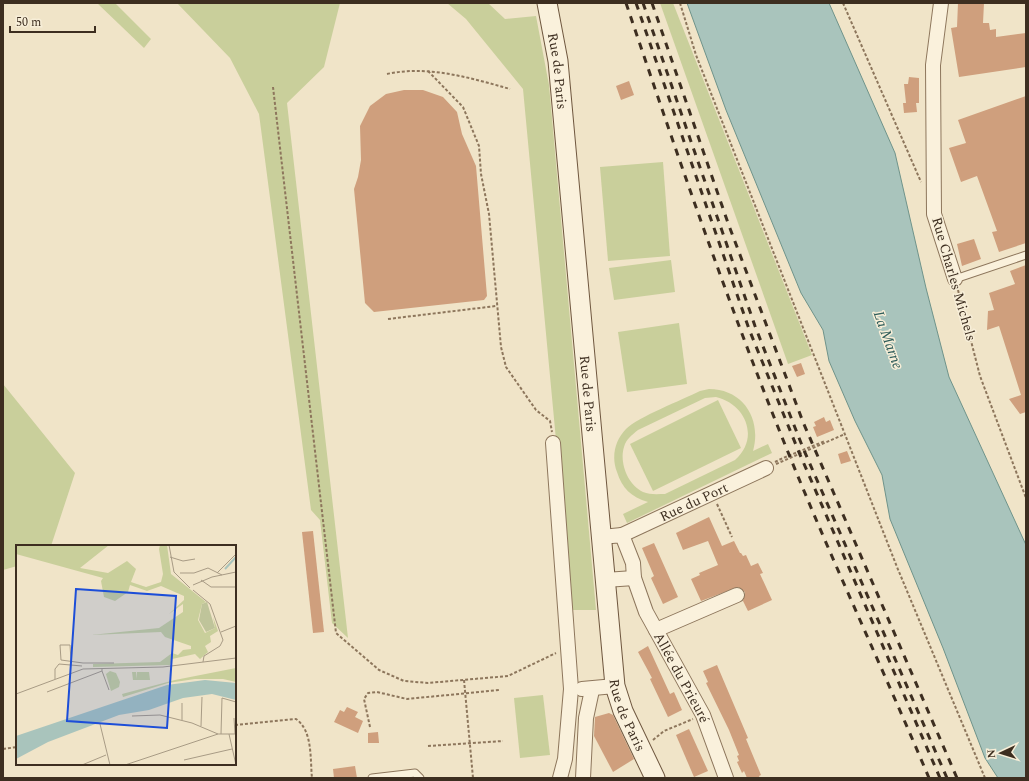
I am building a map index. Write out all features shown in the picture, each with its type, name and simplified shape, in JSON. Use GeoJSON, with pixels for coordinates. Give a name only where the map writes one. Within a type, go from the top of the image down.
{"type":"FeatureCollection","features":[{"type":"Feature","properties":{"kind":"main road","name":"Rue de Paris"},"geometry":{"type":"LineString","coordinates":[[547,3],[558,62],[616,686],[624,711],[655,778]]}},
{"type":"Feature","properties":{"kind":"street","name":"Rue Charles Michels"},"geometry":{"type":"LineString","coordinates":[[941,3],[932,65],[934,214],[955,279]]}},
{"type":"Feature","properties":{"kind":"street"},"geometry":{"type":"LineString","coordinates":[[553,443],[571,689],[565,759],[560,778]]}},
{"type":"Feature","properties":{"kind":"street","name":"Rue du Port"},"geometry":{"type":"LineString","coordinates":[[602,537],[622,535],[766,468]]}},
{"type":"Feature","properties":{"kind":"street","name":"Allée du Prieuré"},"geometry":{"type":"LineString","coordinates":[[622,535],[632,563],[634,578],[646,612],[703,715],[726,778]]}},
{"type":"Feature","properties":{"kind":"street"},"geometry":{"type":"LineString","coordinates":[[605,580],[634,578]]}},
{"type":"Feature","properties":{"kind":"street"},"geometry":{"type":"LineString","coordinates":[[656,630],[737,595]]}},
{"type":"Feature","properties":{"kind":"street"},"geometry":{"type":"LineString","coordinates":[[571,689],[592,690],[616,686]]}},
{"type":"Feature","properties":{"kind":"street"},"geometry":{"type":"LineString","coordinates":[[582,778],[586,718],[592,690]]}},
{"type":"Feature","properties":{"kind":"lane"},"geometry":{"type":"LineString","coordinates":[[955,279],[1026,255]]}},
{"type":"Feature","properties":{"kind":"lane"},"geometry":{"type":"LineString","coordinates":[[372,778],[415,772],[420,778]]}},
{"type":"Feature","properties":{"kind":"path"},"geometry":{"type":"LineString","coordinates":[[680,3],[696,55],[897,567],[985,778]]}},
{"type":"Feature","properties":{"kind":"path"},"geometry":{"type":"LineString","coordinates":[[843,3],[922,185]]}},
{"type":"Feature","properties":{"kind":"path"},"geometry":{"type":"LineString","coordinates":[[387,74],[406,70],[428,71],[476,79],[510,89]]}},
{"type":"Feature","properties":{"kind":"path"},"geometry":{"type":"LineString","coordinates":[[428,71],[463,107],[479,146],[481,174],[489,214],[496,306],[501,347],[506,367],[536,410],[550,421],[553,443]]}},
{"type":"Feature","properties":{"kind":"path"},"geometry":{"type":"LineString","coordinates":[[273,87],[336,633],[379,670],[404,681],[428,683],[508,676],[554,653],[569,651]]}},
{"type":"Feature","properties":{"kind":"path","name":"Rue Charles Michels"},"geometry":{"type":"LineString","coordinates":[[955,279],[980,376],[1026,498]]}},
{"type":"Feature","properties":{"kind":"path"},"geometry":{"type":"LineString","coordinates":[[388,319],[496,306]]}},
{"type":"Feature","properties":{"kind":"path"},"geometry":{"type":"LineString","coordinates":[[766,468],[846,434]]}},
{"type":"Feature","properties":{"kind":"path"},"geometry":{"type":"LineString","coordinates":[[712,494],[732,537]]}},
{"type":"Feature","properties":{"kind":"path"},"geometry":{"type":"LineString","coordinates":[[464,680],[473,778]]}},
{"type":"Feature","properties":{"kind":"path"},"geometry":{"type":"LineString","coordinates":[[370,727],[364,698],[368,693],[377,692],[407,699],[498,690]]}},
{"type":"Feature","properties":{"kind":"path"},"geometry":{"type":"LineString","coordinates":[[641,750],[664,731],[703,715]]}},
{"type":"Feature","properties":{"kind":"path"},"geometry":{"type":"LineString","coordinates":[[236,725],[296,719],[303,724],[307,733],[312,778]]}},
{"type":"Feature","properties":{"kind":"path"},"geometry":{"type":"LineString","coordinates":[[428,746],[503,741]]}},
{"type":"Feature","properties":{"kind":"path"},"geometry":{"type":"LineString","coordinates":[[3,749],[16,747]]}},
{"type":"Feature","properties":{"kind":"green space"},"geometry":{"type":"Polygon","coordinates":[[[97,3],[115,3],[151,39],[144,48],[97,3]]]}},
{"type":"Feature","properties":{"kind":"green space"},"geometry":{"type":"Polygon","coordinates":[[[177,3],[340,3],[324,67],[287,103],[348,638],[332,623],[320,520],[311,510],[259,114],[230,58],[177,3]]]}},
{"type":"Feature","properties":{"kind":"green space"},"geometry":{"type":"Polygon","coordinates":[[[447,3],[488,3],[505,19],[536,16],[549,85],[596,610],[572,610],[523,89],[466,19],[447,3]]]}},
{"type":"Feature","properties":{"kind":"green space"},"geometry":{"type":"Polygon","coordinates":[[[660,3],[673,3],[812,355],[788,364],[660,3]]]}},
{"type":"Feature","properties":{"kind":"green space"},"geometry":{"type":"Polygon","coordinates":[[[663,162],[670,256],[608,261],[600,167],[663,162]]]}},
{"type":"Feature","properties":{"kind":"green space"},"geometry":{"type":"Polygon","coordinates":[[[671,260],[675,292],[614,300],[609,268],[671,260]]]}},
{"type":"Feature","properties":{"kind":"green space"},"geometry":{"type":"Polygon","coordinates":[[[679,323],[687,384],[627,392],[618,332],[679,323]]]}},
{"type":"Feature","properties":{"kind":"green space"},"geometry":{"type":"Polygon","coordinates":[[[3,384],[75,473],[51,545],[16,545],[16,566],[3,570],[3,384]]]}},
{"type":"Feature","properties":{"kind":"green space"},"geometry":{"type":"Polygon","coordinates":[[[709,389],[721,390],[740,400],[752,417],[755,428],[753,451],[768,444],[772,453],[627,523],[623,514],[648,502],[632,495],[619,478],[615,466],[614,455],[619,438],[626,429],[640,419],[700,391],[709,389]],[[716,397],[705,398],[638,430],[631,435],[625,444],[623,460],[626,473],[633,484],[638,489],[646,493],[665,494],[735,460],[743,451],[747,442],[748,432],[742,414],[726,401],[716,397]]]}},
{"type":"Feature","properties":{"kind":"green space"},"geometry":{"type":"Polygon","coordinates":[[[718,400],[741,448],[653,491],[630,444],[718,400]]]}},
{"type":"Feature","properties":{"kind":"green space"},"geometry":{"type":"Polygon","coordinates":[[[543,695],[550,755],[520,758],[514,698],[543,695]]]}},
{"type":"Feature","properties":{"kind":"water","name":"La Marne"},"geometry":{"type":"Polygon","coordinates":[[[687,3],[829,3],[895,153],[926,288],[949,377],[1026,545],[1026,778],[998,778],[985,758],[943,648],[890,519],[882,475],[855,421],[829,361],[823,330],[801,293],[726,110],[687,3]]]}},
{"type":"Feature","properties":{"kind":"building"},"geometry":{"type":"Polygon","coordinates":[[[958,3],[984,3],[983,23],[989,23],[990,30],[996,29],[996,37],[1026,33],[1026,67],[959,77],[951,28],[957,27],[958,3]]]}},
{"type":"Feature","properties":{"kind":"building"},"geometry":{"type":"Polygon","coordinates":[[[909,77],[919,78],[919,103],[916,103],[917,112],[904,113],[903,103],[906,103],[904,84],[908,84],[909,77]]]}},
{"type":"Feature","properties":{"kind":"building"},"geometry":{"type":"Polygon","coordinates":[[[629,81],[634,95],[621,100],[616,86],[629,81]]]}},
{"type":"Feature","properties":{"kind":"building"},"geometry":{"type":"Polygon","coordinates":[[[404,90],[423,90],[443,97],[457,112],[462,134],[476,166],[487,296],[484,300],[374,312],[365,303],[354,189],[361,160],[360,126],[370,106],[386,94],[404,90]]]}},
{"type":"Feature","properties":{"kind":"building"},"geometry":{"type":"Polygon","coordinates":[[[1026,96],[1026,243],[999,252],[992,232],[997,231],[977,176],[961,182],[949,148],[966,143],[958,120],[1026,96]]]}},
{"type":"Feature","properties":{"kind":"building"},"geometry":{"type":"Polygon","coordinates":[[[974,239],[981,259],[962,266],[957,244],[974,239]]]}},
{"type":"Feature","properties":{"kind":"building"},"geometry":{"type":"Polygon","coordinates":[[[1026,265],[1026,412],[1020,414],[1009,399],[1021,395],[999,326],[987,330],[988,311],[994,310],[989,293],[1015,284],[1010,271],[1026,265]]]}},
{"type":"Feature","properties":{"kind":"building"},"geometry":{"type":"Polygon","coordinates":[[[801,363],[805,374],[797,377],[792,366],[801,363]]]}},
{"type":"Feature","properties":{"kind":"building"},"geometry":{"type":"Polygon","coordinates":[[[824,417],[826,422],[830,420],[834,430],[817,437],[813,427],[816,426],[814,422],[824,417]]]}},
{"type":"Feature","properties":{"kind":"building"},"geometry":{"type":"Polygon","coordinates":[[[847,451],[851,461],[841,464],[838,454],[847,451]]]}},
{"type":"Feature","properties":{"kind":"building"},"geometry":{"type":"Polygon","coordinates":[[[709,517],[722,546],[734,541],[740,553],[743,556],[746,555],[751,566],[758,563],[763,573],[760,574],[772,600],[748,611],[743,601],[745,592],[738,587],[701,601],[691,579],[700,575],[699,573],[718,565],[708,541],[683,550],[676,533],[709,517]]]}},
{"type":"Feature","properties":{"kind":"building"},"geometry":{"type":"Polygon","coordinates":[[[313,531],[324,632],[313,633],[302,532],[313,531]]]}},
{"type":"Feature","properties":{"kind":"building"},"geometry":{"type":"Polygon","coordinates":[[[654,543],[678,597],[663,604],[651,578],[654,576],[642,548],[654,543]]]}},
{"type":"Feature","properties":{"kind":"building"},"geometry":{"type":"Polygon","coordinates":[[[648,646],[670,694],[674,692],[682,710],[668,717],[650,679],[652,678],[638,652],[648,646]]]}},
{"type":"Feature","properties":{"kind":"building"},"geometry":{"type":"Polygon","coordinates":[[[717,665],[748,738],[746,739],[761,775],[759,776],[760,778],[747,778],[744,771],[742,773],[737,762],[739,761],[737,756],[739,755],[729,730],[706,683],[708,682],[703,671],[717,665]]]}},
{"type":"Feature","properties":{"kind":"building"},"geometry":{"type":"Polygon","coordinates":[[[347,707],[358,712],[355,717],[363,721],[358,733],[334,722],[340,710],[344,712],[347,707]]]}},
{"type":"Feature","properties":{"kind":"building"},"geometry":{"type":"Polygon","coordinates":[[[609,713],[613,715],[634,759],[613,772],[594,736],[595,717],[609,713]]]}},
{"type":"Feature","properties":{"kind":"building"},"geometry":{"type":"Polygon","coordinates":[[[689,729],[708,771],[694,777],[676,735],[689,729]]]}},
{"type":"Feature","properties":{"kind":"building"},"geometry":{"type":"Polygon","coordinates":[[[378,732],[379,743],[368,743],[368,733],[378,732]]]}},
{"type":"Feature","properties":{"kind":"building"},"geometry":{"type":"Polygon","coordinates":[[[355,766],[357,778],[334,778],[333,769],[355,766]]]}},
{"type":"Feature","properties":{"kind":"railway"},"geometry":{"type":"LineString","coordinates":[[626,3],[704,229],[766,396],[822,534],[929,778]]}},
{"type":"Feature","properties":{"kind":"railway"},"geometry":{"type":"LineString","coordinates":[[636,3],[749,329],[798,450],[940,778]]}},
{"type":"Feature","properties":{"kind":"railway"},"geometry":{"type":"LineString","coordinates":[[643,3],[755,326],[803,448],[947,778]]}},
{"type":"Feature","properties":{"kind":"railway"},"geometry":{"type":"LineString","coordinates":[[652,3],[728,223],[803,422],[957,778]]}}]}
